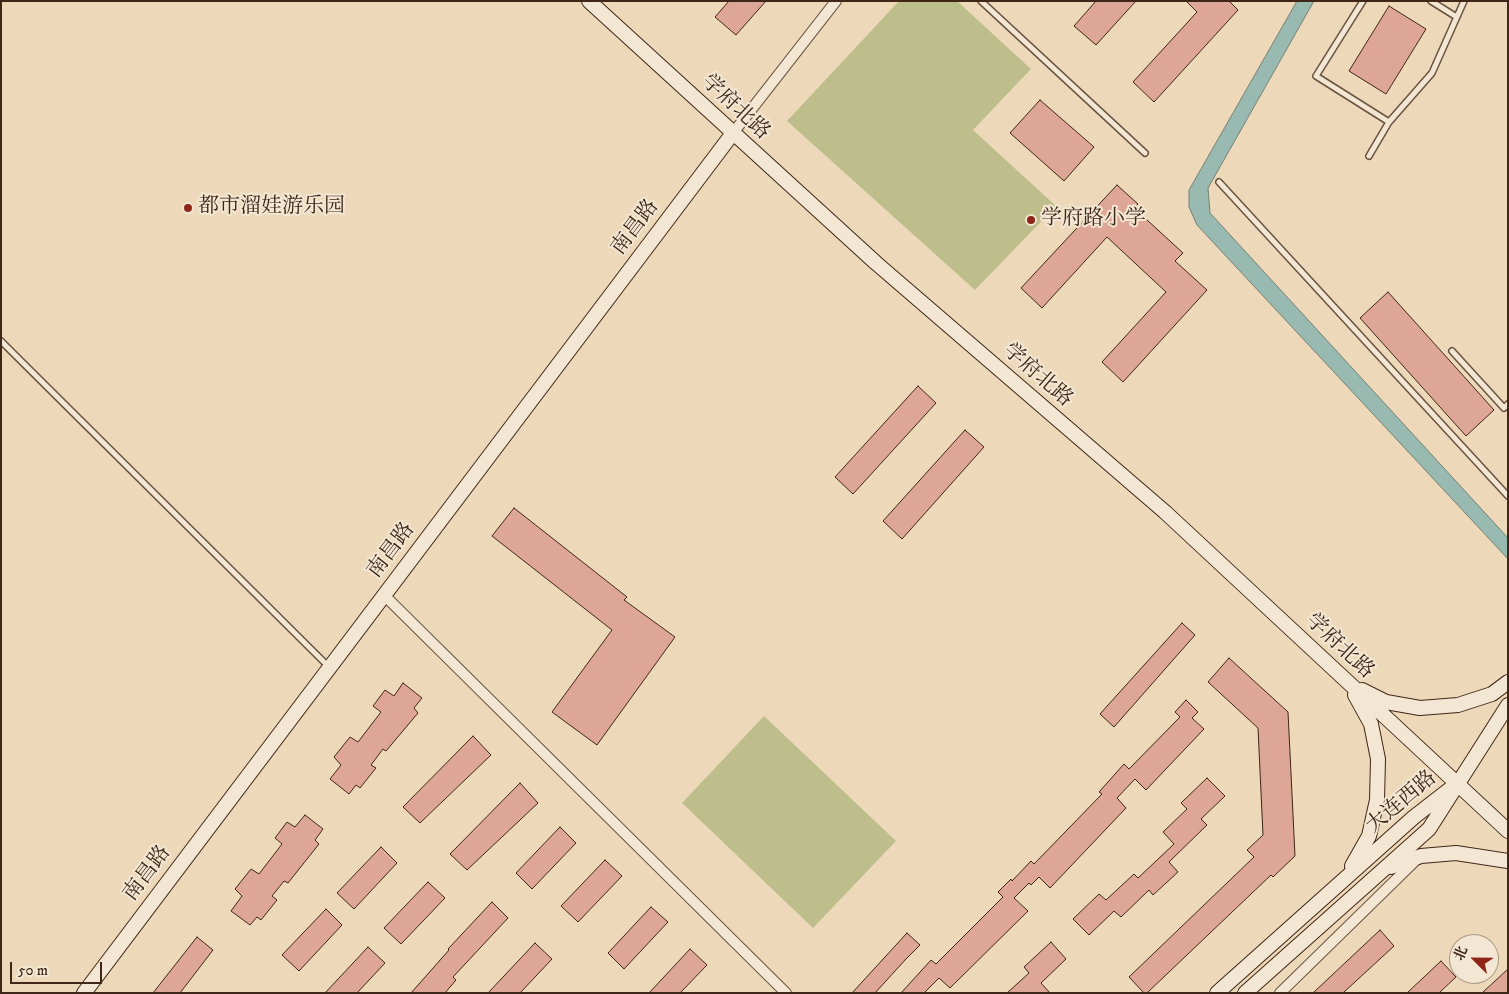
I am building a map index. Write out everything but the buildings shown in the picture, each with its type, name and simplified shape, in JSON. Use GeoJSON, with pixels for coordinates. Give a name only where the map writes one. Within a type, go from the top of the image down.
{"type":"FeatureCollection","features":[{"type":"Feature","properties":{"kind":"street","name":"学府北路"},"geometry":{"type":"LineString","coordinates":[[589,1],[876,263],[1165,512],[1508,831]]}},
{"type":"Feature","properties":{"kind":"street"},"geometry":{"type":"LineString","coordinates":[[732,133],[836,1]]}},
{"type":"Feature","properties":{"kind":"street","name":"南昌路"},"geometry":{"type":"LineString","coordinates":[[84,993],[732,133]]}},
{"type":"Feature","properties":{"kind":"street"},"geometry":{"type":"LineString","coordinates":[[384,595],[786,993]]}},
{"type":"Feature","properties":{"kind":"street"},"geometry":{"type":"LineString","coordinates":[[1349,684],[1386,702],[1420,708],[1458,705],[1492,694],[1508,682]]}},
{"type":"Feature","properties":{"kind":"street"},"geometry":{"type":"LineString","coordinates":[[1334,888],[1356,860],[1368,836],[1377,800],[1378,760],[1371,724],[1349,684]]}},
{"type":"Feature","properties":{"kind":"street"},"geometry":{"type":"LineString","coordinates":[[1456,784],[1508,705]]}},
{"type":"Feature","properties":{"kind":"street","name":"大连西路"},"geometry":{"type":"LineString","coordinates":[[1245,993],[1429,829],[1456,784]]}},
{"type":"Feature","properties":{"kind":"street","name":"大连西路"},"geometry":{"type":"LineString","coordinates":[[1217,993],[1414,817],[1456,784]]}},
{"type":"Feature","properties":{"kind":"street"},"geometry":{"type":"LineString","coordinates":[[1384,870],[1421,856],[1456,853],[1508,861]]}},
{"type":"Feature","properties":{"kind":"street"},"geometry":{"type":"LineString","coordinates":[[1280,993],[1421,856]]}},
{"type":"Feature","properties":{"kind":"lane"},"geometry":{"type":"LineString","coordinates":[[981,1],[1145,153]]}},
{"type":"Feature","properties":{"kind":"lane"},"geometry":{"type":"LineString","coordinates":[[1363,1],[1316,76],[1389,122]]}},
{"type":"Feature","properties":{"kind":"lane"},"geometry":{"type":"LineString","coordinates":[[1431,1],[1455,16]]}},
{"type":"Feature","properties":{"kind":"lane"},"geometry":{"type":"LineString","coordinates":[[1369,156],[1389,122],[1432,73],[1455,16],[1464,1]]}},
{"type":"Feature","properties":{"kind":"lane"},"geometry":{"type":"LineString","coordinates":[[1219,182],[1508,496]]}},
{"type":"Feature","properties":{"kind":"lane"},"geometry":{"type":"LineString","coordinates":[[1,341],[329,668]]}},
{"type":"Feature","properties":{"kind":"lane"},"geometry":{"type":"LineString","coordinates":[[1452,352],[1504,408],[1508,404]]}},
{"type":"Feature","properties":{"kind":"green space"},"geometry":{"type":"Polygon","coordinates":[[[899,1],[957,1],[1031,69],[973,130],[1056,206],[975,290],[787,121],[899,1]]]}},
{"type":"Feature","properties":{"kind":"green space"},"geometry":{"type":"Polygon","coordinates":[[[764,716],[896,841],[813,928],[682,803],[764,716]]]}},
{"type":"Feature","properties":{"kind":"water"},"geometry":{"type":"Polygon","coordinates":[[[1297,1],[1314,1],[1208,188],[1210,213],[1508,538],[1508,559],[1197,225],[1189,207],[1189,190],[1297,1]]]}},
{"type":"Feature","properties":{"kind":"place","name":"都市溜娃游乐园"},"geometry":{"type":"Point","coordinates":[188,208]}},
{"type":"Feature","properties":{"kind":"place","name":"学府路小学"},"geometry":{"type":"Point","coordinates":[1031,220]}}]}
